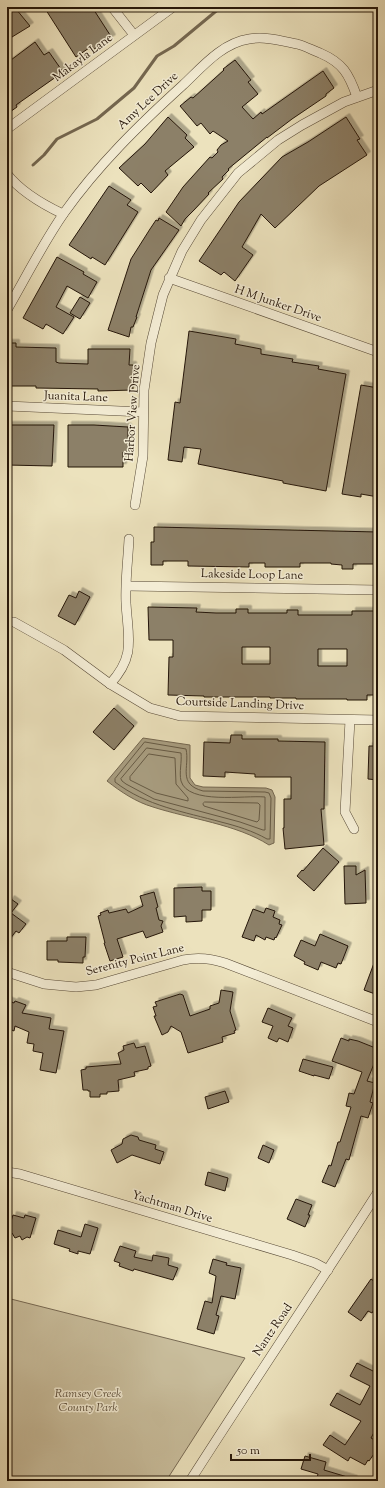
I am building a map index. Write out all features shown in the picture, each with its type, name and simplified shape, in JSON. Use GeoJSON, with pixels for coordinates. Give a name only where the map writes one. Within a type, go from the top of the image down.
{"type":"FeatureCollection","features":[{"type":"Feature","properties":{"kind":"street"},"geometry":{"type":"LineString","coordinates":[[112,7],[134,35]]}},
{"type":"Feature","properties":{"kind":"street","name":"Makayla Lane"},"geometry":{"type":"LineString","coordinates":[[7,129],[173,7]]}},
{"type":"Feature","properties":{"kind":"street","name":"Amy Lee Drive"},"geometry":{"type":"LineString","coordinates":[[7,310],[63,214],[99,167],[131,133],[215,55],[233,44],[249,39],[264,38],[311,49],[332,58],[342,67],[351,80],[357,97]]}},
{"type":"Feature","properties":{"kind":"street","name":"Harbor View Drive"},"geometry":{"type":"LineString","coordinates":[[135,506],[143,456],[144,390],[151,342],[162,295],[182,251],[201,220],[238,173],[278,140],[344,102],[378,90]]}},
{"type":"Feature","properties":{"kind":"street"},"geometry":{"type":"LineString","coordinates":[[7,174],[15,185],[46,206],[63,214]]}},
{"type":"Feature","properties":{"kind":"street","name":"H M Junker Drive"},"geometry":{"type":"LineString","coordinates":[[169,278],[378,352]]}},
{"type":"Feature","properties":{"kind":"street","name":"Juanita Lane"},"geometry":{"type":"LineString","coordinates":[[7,406],[143,412]]}},
{"type":"Feature","properties":{"kind":"street"},"geometry":{"type":"LineString","coordinates":[[110,684],[119,674],[126,662],[130,643],[126,586],[130,539]]}},
{"type":"Feature","properties":{"kind":"street","name":"Lakeside Loop Lane"},"geometry":{"type":"LineString","coordinates":[[126,586],[378,590]]}},
{"type":"Feature","properties":{"kind":"street","name":"Courtside Landing Drive"},"geometry":{"type":"LineString","coordinates":[[7,622],[14,622],[64,650],[110,684],[150,708],[180,716],[378,720]]}},
{"type":"Feature","properties":{"kind":"street"},"geometry":{"type":"LineString","coordinates":[[350,720],[345,812],[354,829]]}},
{"type":"Feature","properties":{"kind":"street","name":"Serenity Point Lane"},"geometry":{"type":"LineString","coordinates":[[7,972],[44,984],[76,987],[96,984],[183,960],[198,957],[211,958],[378,1022]]}},
{"type":"Feature","properties":{"kind":"street","name":"Yachtman Drive"},"geometry":{"type":"LineString","coordinates":[[7,1172],[20,1174],[292,1255],[315,1263],[328,1270]]}},
{"type":"Feature","properties":{"kind":"street","name":"Nantz Road"},"geometry":{"type":"LineString","coordinates":[[190,1481],[260,1371],[378,1192]]}},
{"type":"Feature","properties":{"kind":"green space","name":"Ramsey Creek County Park"},"geometry":{"type":"Polygon","coordinates":[[[7,1298],[245,1358],[166,1481],[7,1481],[7,1298]]]}},
{"type":"Feature","properties":{"kind":"water"},"geometry":{"type":"Polygon","coordinates":[[[143,738],[190,745],[190,778],[195,785],[203,787],[266,788],[272,790],[275,797],[274,843],[269,845],[228,827],[147,805],[129,796],[107,781],[143,738]]]}},
{"type":"Feature","properties":{"kind":"building"},"geometry":{"type":"Polygon","coordinates":[[[44,7],[92,7],[112,38],[91,51],[89,48],[76,57],[44,7]]]}},
{"type":"Feature","properties":{"kind":"building"},"geometry":{"type":"Polygon","coordinates":[[[16,9],[30,26],[12,37],[7,35],[7,16],[16,9]]]}},
{"type":"Feature","properties":{"kind":"building"},"geometry":{"type":"Polygon","coordinates":[[[35,42],[44,55],[49,52],[63,72],[16,105],[17,107],[7,114],[7,63],[35,42]]]}},
{"type":"Feature","properties":{"kind":"building"},"geometry":{"type":"Polygon","coordinates":[[[235,60],[251,80],[248,82],[258,94],[242,107],[253,119],[261,112],[262,114],[323,71],[334,88],[326,94],[326,96],[267,137],[228,169],[229,170],[222,177],[223,179],[208,193],[209,194],[185,219],[181,226],[166,212],[183,187],[210,157],[212,158],[218,152],[217,150],[221,145],[228,141],[213,131],[210,134],[201,123],[197,126],[180,106],[191,97],[193,98],[224,70],[223,69],[235,60]]]}},
{"type":"Feature","properties":{"kind":"building"},"geometry":{"type":"Polygon","coordinates":[[[168,117],[187,135],[185,138],[194,147],[165,171],[168,175],[151,193],[141,183],[138,186],[119,168],[145,144],[168,117]]]}},
{"type":"Feature","properties":{"kind":"building"},"geometry":{"type":"Polygon","coordinates":[[[346,117],[360,139],[357,140],[367,155],[319,186],[275,228],[261,214],[242,247],[253,255],[235,281],[224,272],[221,275],[199,261],[239,202],[282,157],[346,117]]]}},
{"type":"Feature","properties":{"kind":"building"},"geometry":{"type":"Polygon","coordinates":[[[109,186],[131,200],[127,205],[138,212],[105,265],[92,257],[91,259],[69,245],[109,186]]]}},
{"type":"Feature","properties":{"kind":"building"},"geometry":{"type":"Polygon","coordinates":[[[159,218],[179,230],[151,270],[137,317],[133,327],[131,327],[129,337],[108,330],[131,259],[156,220],[158,221],[159,218]]]}},
{"type":"Feature","properties":{"kind":"building"},"geometry":{"type":"Polygon","coordinates":[[[57,257],[84,272],[83,274],[97,282],[88,298],[67,286],[56,307],[74,317],[63,334],[46,324],[43,329],[23,318],[57,257]]]}},
{"type":"Feature","properties":{"kind":"building"},"geometry":{"type":"Polygon","coordinates":[[[80,297],[90,303],[80,319],[70,313],[80,297]]]}},
{"type":"Feature","properties":{"kind":"building"},"geometry":{"type":"Polygon","coordinates":[[[189,331],[236,339],[235,344],[261,349],[261,354],[293,359],[292,362],[319,366],[318,369],[346,374],[326,491],[198,464],[201,449],[184,447],[182,462],[168,460],[175,402],[180,403],[189,331]]]}},
{"type":"Feature","properties":{"kind":"building"},"geometry":{"type":"Polygon","coordinates":[[[7,343],[16,343],[16,347],[56,348],[56,362],[59,363],[88,364],[88,349],[130,349],[129,365],[133,365],[133,390],[98,391],[98,389],[7,386],[7,343]]]}},
{"type":"Feature","properties":{"kind":"building"},"geometry":{"type":"Polygon","coordinates":[[[361,385],[378,388],[376,415],[378,416],[378,497],[361,494],[361,497],[342,494],[361,385]]]}},
{"type":"Feature","properties":{"kind":"building"},"geometry":{"type":"Polygon","coordinates":[[[7,425],[54,425],[52,466],[7,465],[7,425]]]}},
{"type":"Feature","properties":{"kind":"building"},"geometry":{"type":"Polygon","coordinates":[[[68,425],[128,427],[128,452],[123,452],[123,467],[68,467],[68,425]]]}},
{"type":"Feature","properties":{"kind":"building"},"geometry":{"type":"Polygon","coordinates":[[[154,527],[378,532],[378,559],[374,559],[374,564],[353,564],[353,569],[342,569],[342,565],[331,563],[300,563],[300,567],[265,567],[265,563],[249,563],[249,567],[188,566],[188,561],[163,561],[163,565],[151,565],[151,542],[154,542],[154,527]]]}},
{"type":"Feature","properties":{"kind":"building"},"geometry":{"type":"Polygon","coordinates":[[[79,591],[90,597],[75,625],[58,616],[69,595],[76,598],[79,591]]]}},
{"type":"Feature","properties":{"kind":"building"},"geometry":{"type":"Polygon","coordinates":[[[148,607],[197,608],[196,612],[216,613],[236,613],[236,609],[248,609],[248,613],[287,613],[287,610],[298,610],[298,615],[352,615],[352,611],[374,611],[374,616],[378,616],[378,695],[367,695],[367,700],[347,700],[168,695],[169,657],[173,657],[173,640],[149,640],[148,607]],[[242,647],[242,664],[270,664],[270,647],[242,647]],[[318,649],[318,666],[347,666],[347,649],[318,649]]]}},
{"type":"Feature","properties":{"kind":"building"},"geometry":{"type":"Polygon","coordinates":[[[114,708],[134,726],[114,750],[93,732],[114,708]]]}},
{"type":"Feature","properties":{"kind":"building"},"geometry":{"type":"Polygon","coordinates":[[[231,735],[242,735],[242,739],[278,739],[278,741],[325,742],[324,809],[321,809],[324,845],[285,849],[283,828],[284,799],[291,799],[291,777],[255,777],[255,774],[225,772],[225,777],[203,776],[204,742],[230,743],[231,735]]]}},
{"type":"Feature","properties":{"kind":"building"},"geometry":{"type":"Polygon","coordinates":[[[369,746],[378,746],[378,780],[368,779],[369,746]]]}},
{"type":"Feature","properties":{"kind":"building"},"geometry":{"type":"Polygon","coordinates":[[[323,848],[339,862],[314,891],[297,876],[323,848]]]}},
{"type":"Feature","properties":{"kind":"building"},"geometry":{"type":"Polygon","coordinates":[[[344,866],[356,866],[356,875],[365,870],[366,903],[345,904],[344,866]]]}},
{"type":"Feature","properties":{"kind":"building"},"geometry":{"type":"Polygon","coordinates":[[[202,887],[202,891],[211,891],[211,910],[202,910],[202,921],[186,922],[186,916],[174,917],[174,888],[202,887]]]}},
{"type":"Feature","properties":{"kind":"building"},"geometry":{"type":"Polygon","coordinates":[[[154,892],[158,907],[156,908],[159,920],[163,921],[161,926],[163,932],[146,938],[143,931],[117,939],[123,957],[110,961],[98,916],[101,915],[100,913],[108,910],[109,913],[126,909],[128,913],[143,906],[140,896],[154,892]]]}},
{"type":"Feature","properties":{"kind":"building"},"geometry":{"type":"Polygon","coordinates":[[[11,899],[18,904],[11,913],[26,924],[19,933],[16,931],[7,943],[7,905],[11,899]]]}},
{"type":"Feature","properties":{"kind":"building"},"geometry":{"type":"Polygon","coordinates":[[[266,908],[275,911],[273,917],[280,920],[279,924],[282,925],[276,938],[275,937],[274,940],[266,937],[265,940],[256,935],[254,941],[242,937],[253,909],[264,913],[266,908]]]}},
{"type":"Feature","properties":{"kind":"building"},"geometry":{"type":"Polygon","coordinates":[[[320,934],[348,946],[341,964],[338,963],[336,968],[321,962],[318,970],[304,964],[305,962],[294,956],[301,940],[315,946],[320,934]]]}},
{"type":"Feature","properties":{"kind":"building"},"geometry":{"type":"Polygon","coordinates":[[[67,937],[86,937],[85,957],[83,957],[83,963],[47,960],[47,941],[67,941],[67,937]]]}},
{"type":"Feature","properties":{"kind":"building"},"geometry":{"type":"Polygon","coordinates":[[[378,955],[378,995],[364,990],[378,955]]]}},
{"type":"Feature","properties":{"kind":"building"},"geometry":{"type":"Polygon","coordinates":[[[221,990],[233,992],[230,1011],[236,1030],[234,1031],[235,1033],[222,1037],[223,1042],[188,1053],[181,1032],[171,1026],[168,1032],[162,1035],[154,1016],[156,1016],[153,1007],[157,1006],[155,1002],[180,994],[183,995],[190,1016],[210,1009],[210,1006],[219,1003],[221,990]]]}},
{"type":"Feature","properties":{"kind":"building"},"geometry":{"type":"Polygon","coordinates":[[[7,1000],[26,1005],[22,1013],[51,1018],[49,1029],[64,1031],[56,1073],[40,1070],[43,1053],[33,1051],[34,1044],[27,1043],[29,1032],[15,1026],[14,1031],[7,1028],[7,1000]]]}},
{"type":"Feature","properties":{"kind":"building"},"geometry":{"type":"Polygon","coordinates":[[[268,1008],[292,1018],[288,1026],[293,1028],[288,1042],[279,1038],[277,1042],[268,1038],[273,1026],[262,1022],[268,1008]]]}},
{"type":"Feature","properties":{"kind":"building"},"geometry":{"type":"Polygon","coordinates":[[[341,1038],[349,1041],[349,1039],[358,1041],[378,1049],[378,1054],[367,1081],[375,1083],[370,1102],[373,1103],[368,1118],[361,1116],[349,1160],[346,1159],[335,1187],[322,1182],[329,1165],[331,1166],[351,1107],[346,1106],[349,1093],[354,1094],[362,1072],[332,1061],[341,1038]]]}},
{"type":"Feature","properties":{"kind":"building"},"geometry":{"type":"Polygon","coordinates":[[[134,1043],[136,1048],[145,1046],[151,1066],[148,1067],[148,1069],[134,1072],[135,1076],[118,1080],[119,1091],[100,1094],[100,1097],[90,1097],[90,1091],[83,1090],[81,1070],[86,1069],[86,1067],[121,1064],[118,1053],[124,1050],[123,1046],[134,1043]]]}},
{"type":"Feature","properties":{"kind":"building"},"geometry":{"type":"Polygon","coordinates":[[[303,1059],[333,1067],[329,1079],[299,1071],[303,1059]]]}},
{"type":"Feature","properties":{"kind":"building"},"geometry":{"type":"Polygon","coordinates":[[[225,1091],[229,1102],[208,1109],[205,1097],[225,1091]]]}},
{"type":"Feature","properties":{"kind":"building"},"geometry":{"type":"Polygon","coordinates":[[[131,1135],[138,1137],[139,1140],[156,1145],[155,1149],[164,1152],[160,1164],[132,1155],[117,1163],[111,1150],[122,1144],[123,1139],[131,1135]]]}},
{"type":"Feature","properties":{"kind":"building"},"geometry":{"type":"Polygon","coordinates":[[[263,1145],[274,1150],[269,1163],[258,1158],[263,1145]]]}},
{"type":"Feature","properties":{"kind":"building"},"geometry":{"type":"Polygon","coordinates":[[[208,1172],[228,1178],[225,1191],[205,1185],[208,1172]]]}},
{"type":"Feature","properties":{"kind":"building"},"geometry":{"type":"Polygon","coordinates":[[[296,1199],[312,1205],[305,1227],[287,1219],[296,1199]]]}},
{"type":"Feature","properties":{"kind":"building"},"geometry":{"type":"Polygon","coordinates":[[[13,1215],[24,1218],[25,1215],[36,1218],[30,1238],[27,1237],[22,1240],[20,1236],[15,1238],[12,1233],[8,1231],[13,1215]]]}},
{"type":"Feature","properties":{"kind":"building"},"geometry":{"type":"Polygon","coordinates":[[[85,1224],[98,1228],[90,1254],[78,1251],[78,1254],[69,1251],[70,1249],[54,1244],[58,1230],[81,1237],[85,1224]]]}},
{"type":"Feature","properties":{"kind":"building"},"geometry":{"type":"Polygon","coordinates":[[[120,1246],[136,1251],[134,1257],[152,1261],[153,1255],[169,1258],[168,1265],[178,1268],[173,1280],[134,1269],[133,1271],[119,1266],[120,1263],[114,1261],[120,1246]]]}},
{"type":"Feature","properties":{"kind":"building"},"geometry":{"type":"Polygon","coordinates":[[[213,1259],[227,1263],[226,1265],[241,1268],[235,1299],[221,1296],[216,1315],[219,1316],[214,1334],[197,1329],[205,1301],[212,1303],[216,1276],[209,1273],[213,1259]]]}},
{"type":"Feature","properties":{"kind":"building"},"geometry":{"type":"Polygon","coordinates":[[[371,1279],[378,1284],[378,1304],[372,1313],[368,1311],[361,1321],[348,1312],[371,1279]]]}},
{"type":"Feature","properties":{"kind":"building"},"geometry":{"type":"Polygon","coordinates":[[[357,1363],[377,1373],[378,1371],[378,1425],[371,1438],[378,1442],[378,1445],[375,1450],[376,1451],[365,1465],[350,1457],[348,1461],[323,1445],[330,1435],[345,1445],[361,1421],[330,1405],[337,1393],[360,1405],[370,1386],[350,1376],[357,1363]]]}},
{"type":"Feature","properties":{"kind":"building"},"geometry":{"type":"Polygon","coordinates":[[[305,1456],[326,1462],[324,1470],[354,1479],[353,1481],[316,1481],[318,1474],[301,1469],[305,1456]]]}},
{"type":"Feature","properties":{"kind":"waterway"},"geometry":{"type":"LineString","coordinates":[[33,165],[44,155],[57,139],[97,119],[134,88],[157,56],[174,46],[221,7]]}}]}
